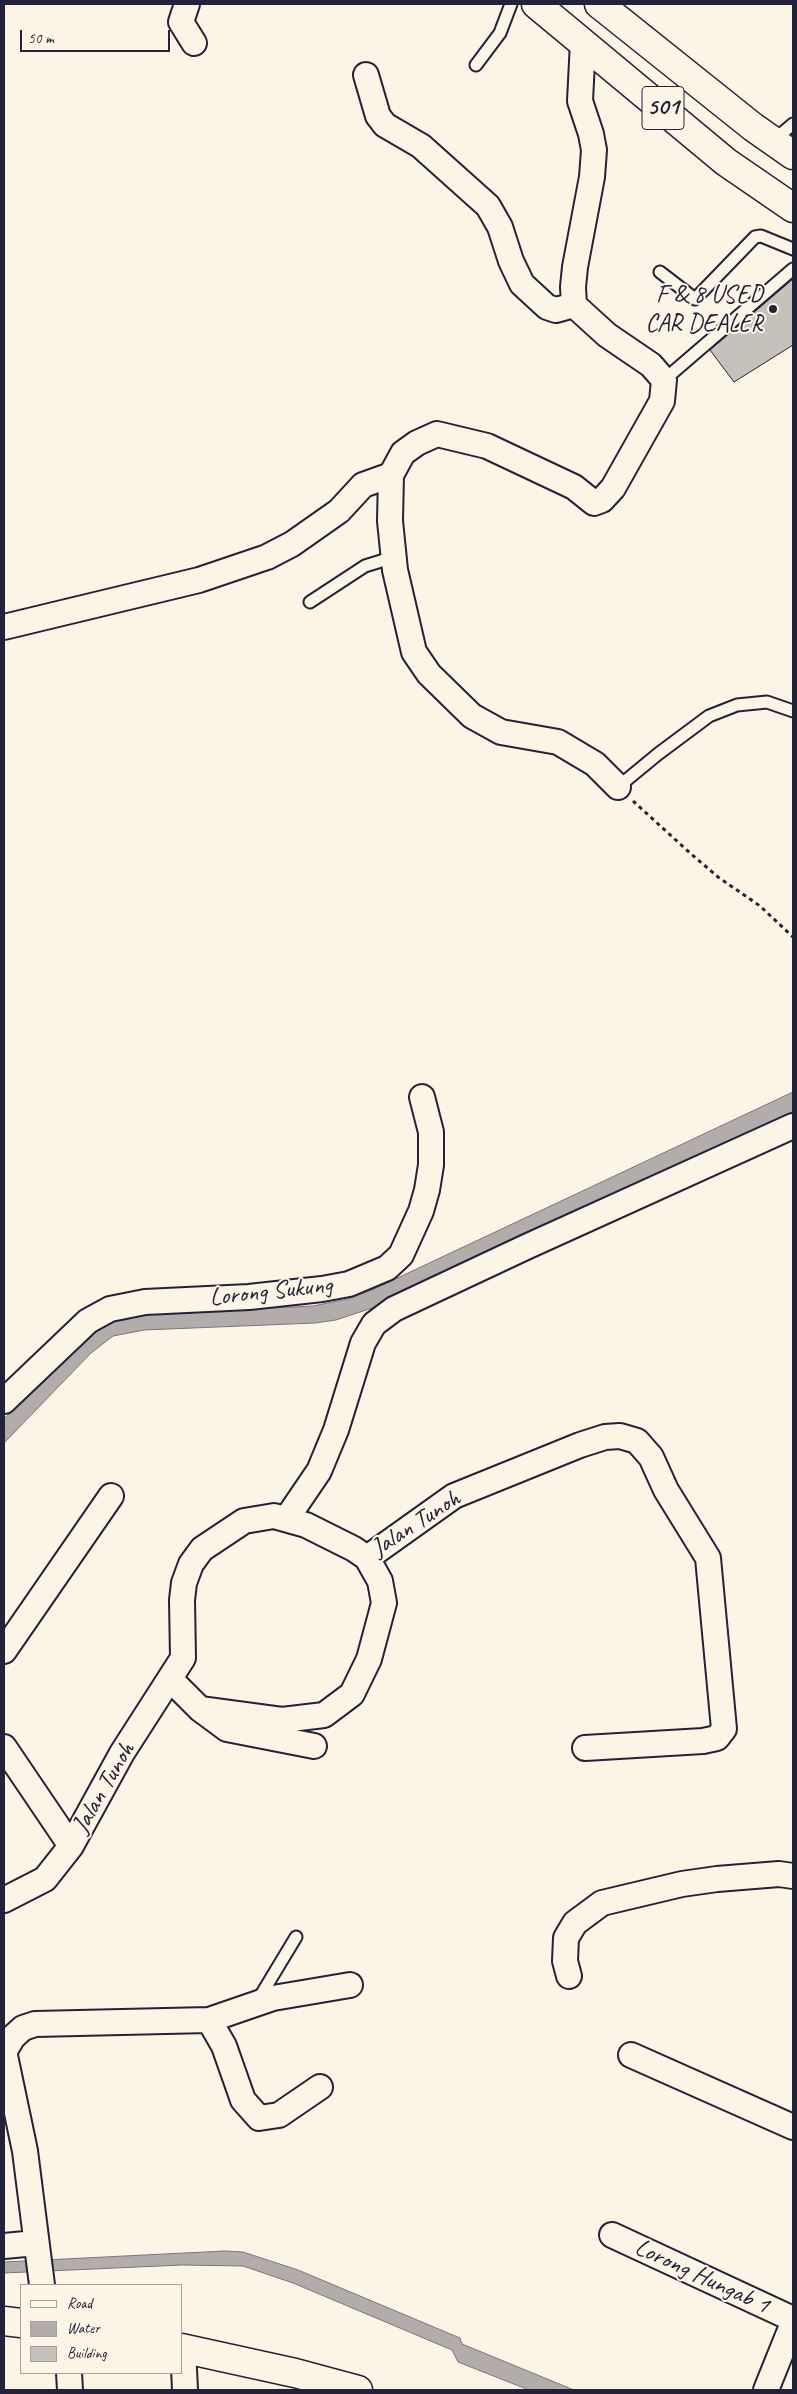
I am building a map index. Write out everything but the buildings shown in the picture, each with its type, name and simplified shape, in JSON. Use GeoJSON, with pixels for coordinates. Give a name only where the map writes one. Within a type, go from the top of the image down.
{"type":"FeatureCollection","features":[{"type":"Feature","properties":{"kind":"main road","name":"501"},"geometry":{"type":"LineString","coordinates":[[536,4],[726,162],[793,208]]}},
{"type":"Feature","properties":{"kind":"main road","name":"501"},"geometry":{"type":"LineString","coordinates":[[599,4],[787,140]]}},
{"type":"Feature","properties":{"kind":"main road"},"geometry":{"type":"LineString","coordinates":[[4,2321],[20,2323]]}},
{"type":"Feature","properties":{"kind":"main road"},"geometry":{"type":"LineString","coordinates":[[182,2348],[295,2382],[358,2390]]}},
{"type":"Feature","properties":{"kind":"street"},"geometry":{"type":"LineString","coordinates":[[187,4],[181,22],[194,43]]}},
{"type":"Feature","properties":{"kind":"street"},"geometry":{"type":"LineString","coordinates":[[583,42],[580,101],[591,134],[594,150],[592,177],[575,267],[574,305],[607,335],[651,365],[664,380],[662,401],[613,488],[602,500],[594,503],[574,487],[487,446],[437,434],[403,453],[391,475],[390,521],[402,605],[414,652],[428,674],[472,716],[500,732],[558,742],[595,764],[618,787]]}},
{"type":"Feature","properties":{"kind":"street"},"geometry":{"type":"LineString","coordinates":[[366,75],[378,116],[384,125],[421,146],[488,206],[500,227],[510,261],[522,284],[547,307],[556,310],[574,305]]}},
{"type":"Feature","properties":{"kind":"street"},"geometry":{"type":"LineString","coordinates":[[4,627],[199,580],[259,560],[292,544],[339,511],[363,485],[391,475]]}},
{"type":"Feature","properties":{"kind":"street","name":"Lorong Sukung"},"geometry":{"type":"LineString","coordinates":[[4,1401],[88,1321],[110,1309],[145,1302],[249,1297],[322,1289],[349,1284],[387,1268],[402,1255],[421,1211],[427,1190],[431,1165],[431,1132],[422,1097]]}},
{"type":"Feature","properties":{"kind":"street"},"geometry":{"type":"LineString","coordinates":[[287,1518],[318,1471],[336,1430],[363,1343],[374,1324],[394,1310],[526,1247],[793,1126]]}},
{"type":"Feature","properties":{"kind":"street","name":"Jalan Tunoh"},"geometry":{"type":"LineString","coordinates":[[4,1900],[45,1879],[71,1846],[122,1754],[183,1658],[182,1600],[184,1583],[191,1564],[202,1549],[244,1520],[274,1516],[287,1518],[336,1539],[367,1558],[454,1496],[580,1445],[620,1436],[637,1441],[651,1457],[666,1490],[708,1558],[724,1729],[717,1738],[703,1741],[585,1748]]}},
{"type":"Feature","properties":{"kind":"street"},"geometry":{"type":"LineString","coordinates":[[4,1652],[111,1496]]}},
{"type":"Feature","properties":{"kind":"street"},"geometry":{"type":"LineString","coordinates":[[200,1709],[282,1720],[324,1715],[352,1694],[369,1659],[384,1603],[380,1581],[367,1558]]}},
{"type":"Feature","properties":{"kind":"street"},"geometry":{"type":"LineString","coordinates":[[170,1679],[200,1709],[227,1729],[314,1746]]}},
{"type":"Feature","properties":{"kind":"street","name":"Jalan Tunoh"},"geometry":{"type":"LineString","coordinates":[[4,1747],[71,1846]]}},
{"type":"Feature","properties":{"kind":"street"},"geometry":{"type":"LineString","coordinates":[[569,1976],[565,1961],[566,1938],[574,1923],[602,1903],[682,1884],[779,1874],[793,1876]]}},
{"type":"Feature","properties":{"kind":"street"},"geometry":{"type":"LineString","coordinates":[[42,2284],[25,2151],[8,2094],[4,2052],[13,2037],[23,2028],[35,2024],[210,2020],[273,1998],[350,1985]]}},
{"type":"Feature","properties":{"kind":"street"},"geometry":{"type":"LineString","coordinates":[[210,2020],[224,2046],[243,2100],[259,2118],[279,2115],[320,2087]]}},
{"type":"Feature","properties":{"kind":"street"},"geometry":{"type":"LineString","coordinates":[[631,2055],[793,2126]]}},
{"type":"Feature","properties":{"kind":"street","name":"Lorong Hungab 1"},"geometry":{"type":"LineString","coordinates":[[612,2236],[793,2319]]}},
{"type":"Feature","properties":{"kind":"street"},"geometry":{"type":"LineString","coordinates":[[4,2246],[37,2248]]}},
{"type":"Feature","properties":{"kind":"street"},"geometry":{"type":"LineString","coordinates":[[766,2390],[793,2323]]}},
{"type":"Feature","properties":{"kind":"street"},"geometry":{"type":"LineString","coordinates":[[182,2348],[185,2390]]}},
{"type":"Feature","properties":{"kind":"street"},"geometry":{"type":"LineString","coordinates":[[69,2374],[70,2390]]}},
{"type":"Feature","properties":{"kind":"lane"},"geometry":{"type":"LineString","coordinates":[[476,65],[500,33],[511,4]]}},
{"type":"Feature","properties":{"kind":"lane"},"geometry":{"type":"LineString","coordinates":[[660,272],[695,298],[755,237],[761,236],[793,250]]}},
{"type":"Feature","properties":{"kind":"lane"},"geometry":{"type":"LineString","coordinates":[[664,380],[793,269]]}},
{"type":"Feature","properties":{"kind":"lane"},"geometry":{"type":"LineString","coordinates":[[310,602],[365,566],[394,557]]}},
{"type":"Feature","properties":{"kind":"lane"},"geometry":{"type":"LineString","coordinates":[[618,787],[709,716],[738,705],[767,702],[793,711]]}},
{"type":"Feature","properties":{"kind":"lane"},"geometry":{"type":"LineString","coordinates":[[256,2003],[296,1937]]}},
{"type":"Feature","properties":{"kind":"path"},"geometry":{"type":"LineString","coordinates":[[618,787],[690,853],[760,906],[793,937]]}},
{"type":"Feature","properties":{"kind":"water"},"geometry":{"type":"Polygon","coordinates":[[[793,1092],[793,1113],[381,1305],[336,1320],[315,1323],[144,1330],[113,1336],[91,1353],[4,1443],[4,1419],[78,1344],[107,1321],[144,1314],[313,1306],[348,1299],[374,1289],[793,1092]]]}},
{"type":"Feature","properties":{"kind":"water"},"geometry":{"type":"Polygon","coordinates":[[[225,2251],[243,2252],[298,2270],[460,2338],[462,2344],[574,2390],[529,2390],[458,2362],[452,2350],[293,2283],[243,2266],[182,2265],[4,2273],[4,2262],[225,2251]]]}},
{"type":"Feature","properties":{"kind":"place","name":"F & 8 USED CAR DEALER"},"geometry":{"type":"Point","coordinates":[773,309]}}]}
